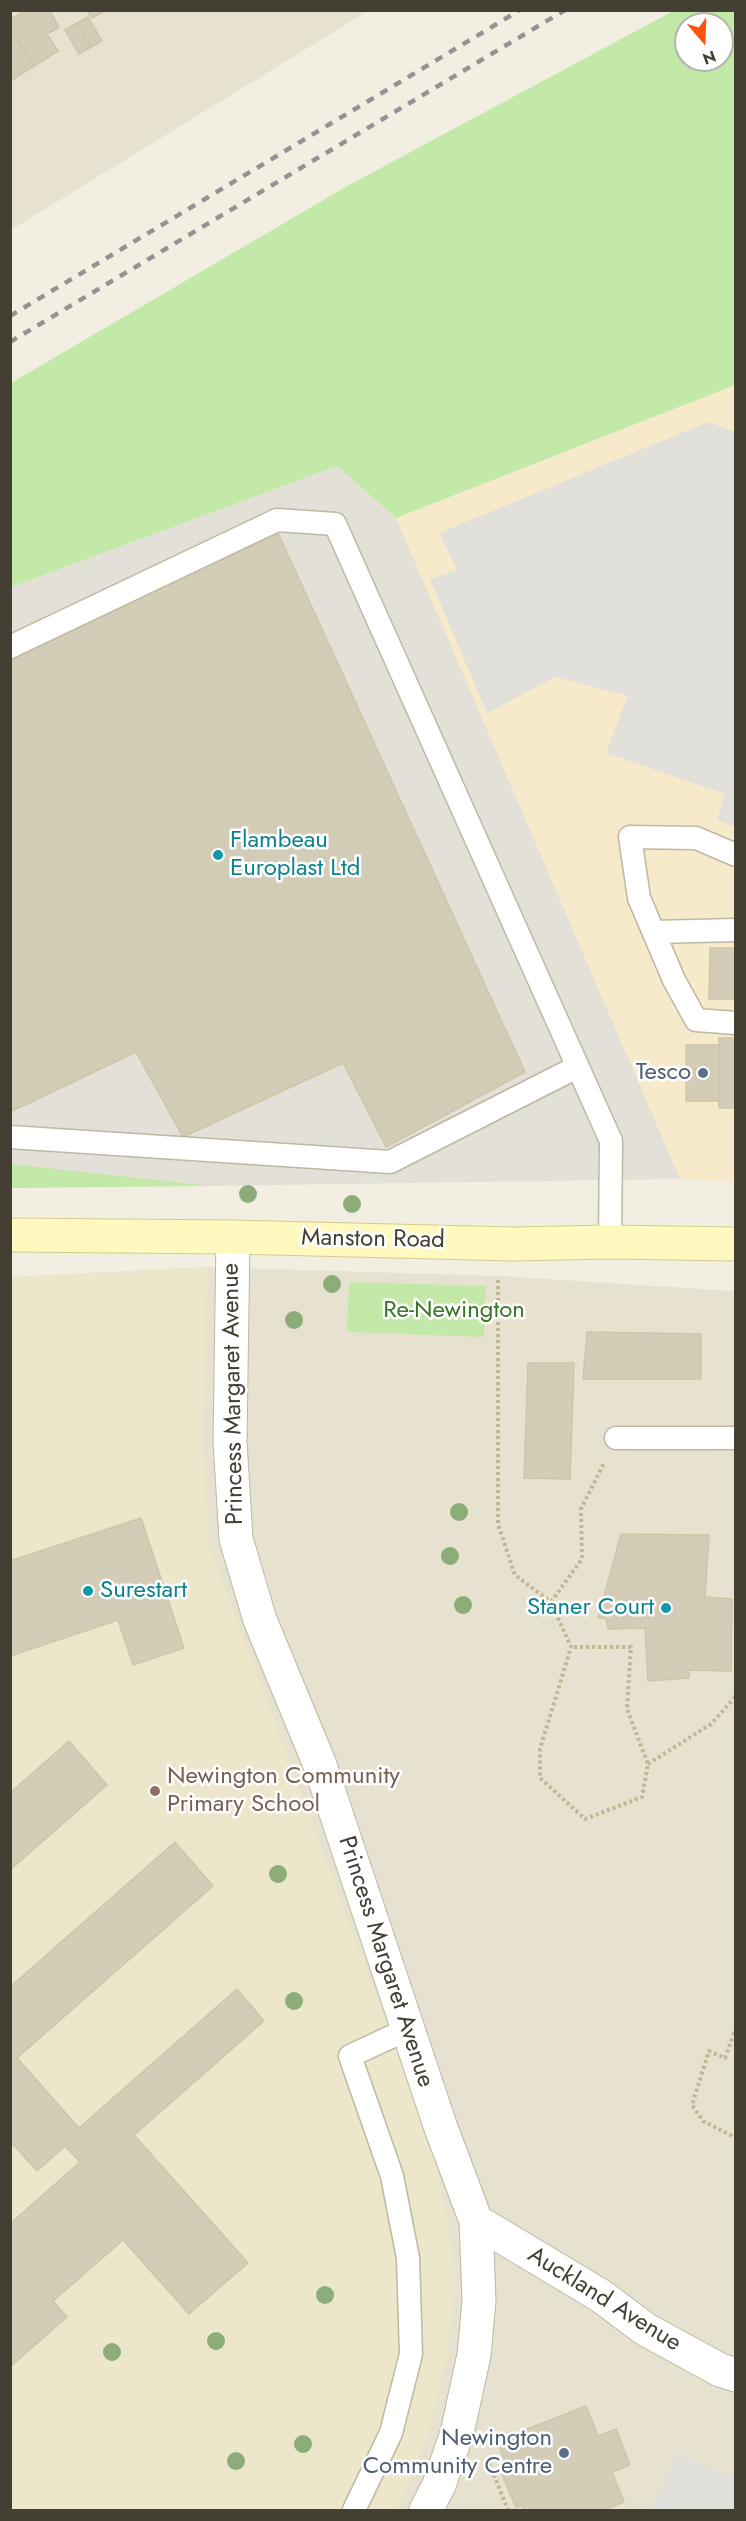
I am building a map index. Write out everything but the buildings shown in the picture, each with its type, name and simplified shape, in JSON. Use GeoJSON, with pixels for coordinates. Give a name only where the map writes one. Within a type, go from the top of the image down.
{"type":"FeatureCollection","features":[{"type":"Feature","properties":{"kind":"main road","name":"Manston Road"},"geometry":{"type":"LineString","coordinates":[[10,1235],[233,1237],[498,1244],[610,1242],[735,1244]]}},
{"type":"Feature","properties":{"kind":"street","name":"Princess Margaret Avenue"},"geometry":{"type":"LineString","coordinates":[[233,1237],[230,1441],[236,1539],[260,1620],[320,1765],[441,2128],[476,2221],[479,2301],[474,2355],[457,2433],[439,2485],[426,2511]]}},
{"type":"Feature","properties":{"kind":"street","name":"Auckland Avenue"},"geometry":{"type":"LineString","coordinates":[[476,2221],[601,2296],[645,2329],[720,2370],[735,2375]]}},
{"type":"Feature","properties":{"kind":"lane"},"geometry":{"type":"LineString","coordinates":[[10,647],[277,520],[335,524],[612,1141],[610,1242]]}},
{"type":"Feature","properties":{"kind":"lane"},"geometry":{"type":"LineString","coordinates":[[735,855],[696,838],[630,837],[639,898],[674,980],[696,1020],[735,1023]]}},
{"type":"Feature","properties":{"kind":"lane"},"geometry":{"type":"LineString","coordinates":[[654,932],[735,930]]}},
{"type":"Feature","properties":{"kind":"lane"},"geometry":{"type":"LineString","coordinates":[[10,1137],[390,1162],[577,1067]]}},
{"type":"Feature","properties":{"kind":"lane"},"geometry":{"type":"LineString","coordinates":[[616,1438],[735,1437]]}},
{"type":"Feature","properties":{"kind":"lane"},"geometry":{"type":"LineString","coordinates":[[354,2511],[391,2433],[411,2354],[408,2258],[394,2187],[350,2056],[408,2029]]}},
{"type":"Feature","properties":{"kind":"path"},"geometry":{"type":"LineString","coordinates":[[498,1244],[498,1524],[514,1575],[551,1602],[571,1647],[540,1749],[540,1778],[585,1819],[642,1797],[648,1764],[627,1709],[631,1647],[571,1647]]}},
{"type":"Feature","properties":{"kind":"path"},"geometry":{"type":"LineString","coordinates":[[551,1602],[582,1559],[581,1509],[616,1438]]}},
{"type":"Feature","properties":{"kind":"path"},"geometry":{"type":"LineString","coordinates":[[648,1764],[711,1724],[735,1696]]}},
{"type":"Feature","properties":{"kind":"path"},"geometry":{"type":"LineString","coordinates":[[735,2027],[724,2058],[709,2051],[692,2105],[703,2121],[735,2138]]}},
{"type":"Feature","properties":{"kind":"shaded area"},"geometry":{"type":"Polygon","coordinates":[[[11,11],[368,11],[11,230],[11,11]]]}},
{"type":"Feature","properties":{"kind":"shaded area"},"geometry":{"type":"Polygon","coordinates":[[[735,385],[735,1183],[680,1179],[396,518],[735,385]]]}},
{"type":"Feature","properties":{"kind":"shaded area"},"geometry":{"type":"Polygon","coordinates":[[[708,422],[735,432],[735,827],[717,820],[725,794],[606,753],[628,696],[556,677],[487,713],[430,579],[457,570],[439,533],[708,422]]]}},
{"type":"Feature","properties":{"kind":"shaded area"},"geometry":{"type":"Polygon","coordinates":[[[337,466],[396,518],[680,1179],[211,1186],[11,1170],[11,587],[337,466]]]}},
{"type":"Feature","properties":{"kind":"shaded area"},"geometry":{"type":"Polygon","coordinates":[[[207,1267],[501,1276],[735,1291],[735,2510],[11,2510],[10,1277],[207,1267]]]}},
{"type":"Feature","properties":{"kind":"shaded area","name":"Newington Community Primary School"},"geometry":{"type":"Polygon","coordinates":[[[207,1267],[202,1438],[209,1546],[435,2155],[457,2279],[446,2359],[426,2443],[395,2510],[11,2510],[10,1277],[207,1267]]]}},
{"type":"Feature","properties":{"kind":"shaded area"},"geometry":{"type":"Polygon","coordinates":[[[676,2454],[735,2478],[735,2510],[651,2510],[676,2454]]]}},
{"type":"Feature","properties":{"kind":"green space"},"geometry":{"type":"Polygon","coordinates":[[[675,10],[735,11],[735,385],[396,518],[337,466],[11,587],[11,383],[349,185],[675,10]]]}},
{"type":"Feature","properties":{"kind":"green space"},"geometry":{"type":"Polygon","coordinates":[[[11,1164],[211,1186],[11,1188],[11,1164]]]}},
{"type":"Feature","properties":{"kind":"green space","name":"Re-Newington"},"geometry":{"type":"Polygon","coordinates":[[[349,1282],[486,1286],[484,1337],[347,1332],[349,1282]]]}},
{"type":"Feature","properties":{"kind":"railway"},"geometry":{"type":"LineString","coordinates":[[10,316],[520,10]]}},
{"type":"Feature","properties":{"kind":"railway"},"geometry":{"type":"LineString","coordinates":[[10,342],[565,10]]}},
{"type":"Feature","properties":{"kind":"place","name":"Flambeau Europlast Ltd"},"geometry":{"type":"Point","coordinates":[218,855]}},
{"type":"Feature","properties":{"kind":"place","name":"Tesco"},"geometry":{"type":"Point","coordinates":[703,1073]}},
{"type":"Feature","properties":{"kind":"place","name":"Surestart"},"geometry":{"type":"Point","coordinates":[88,1591]}},
{"type":"Feature","properties":{"kind":"place","name":"Staner Court"},"geometry":{"type":"Point","coordinates":[666,1608]}},
{"type":"Feature","properties":{"kind":"place","name":"Newington Community Primary School"},"geometry":{"type":"Point","coordinates":[155,1791]}},
{"type":"Feature","properties":{"kind":"place","name":"Newington Community Centre"},"geometry":{"type":"Point","coordinates":[564,2453]}}]}
